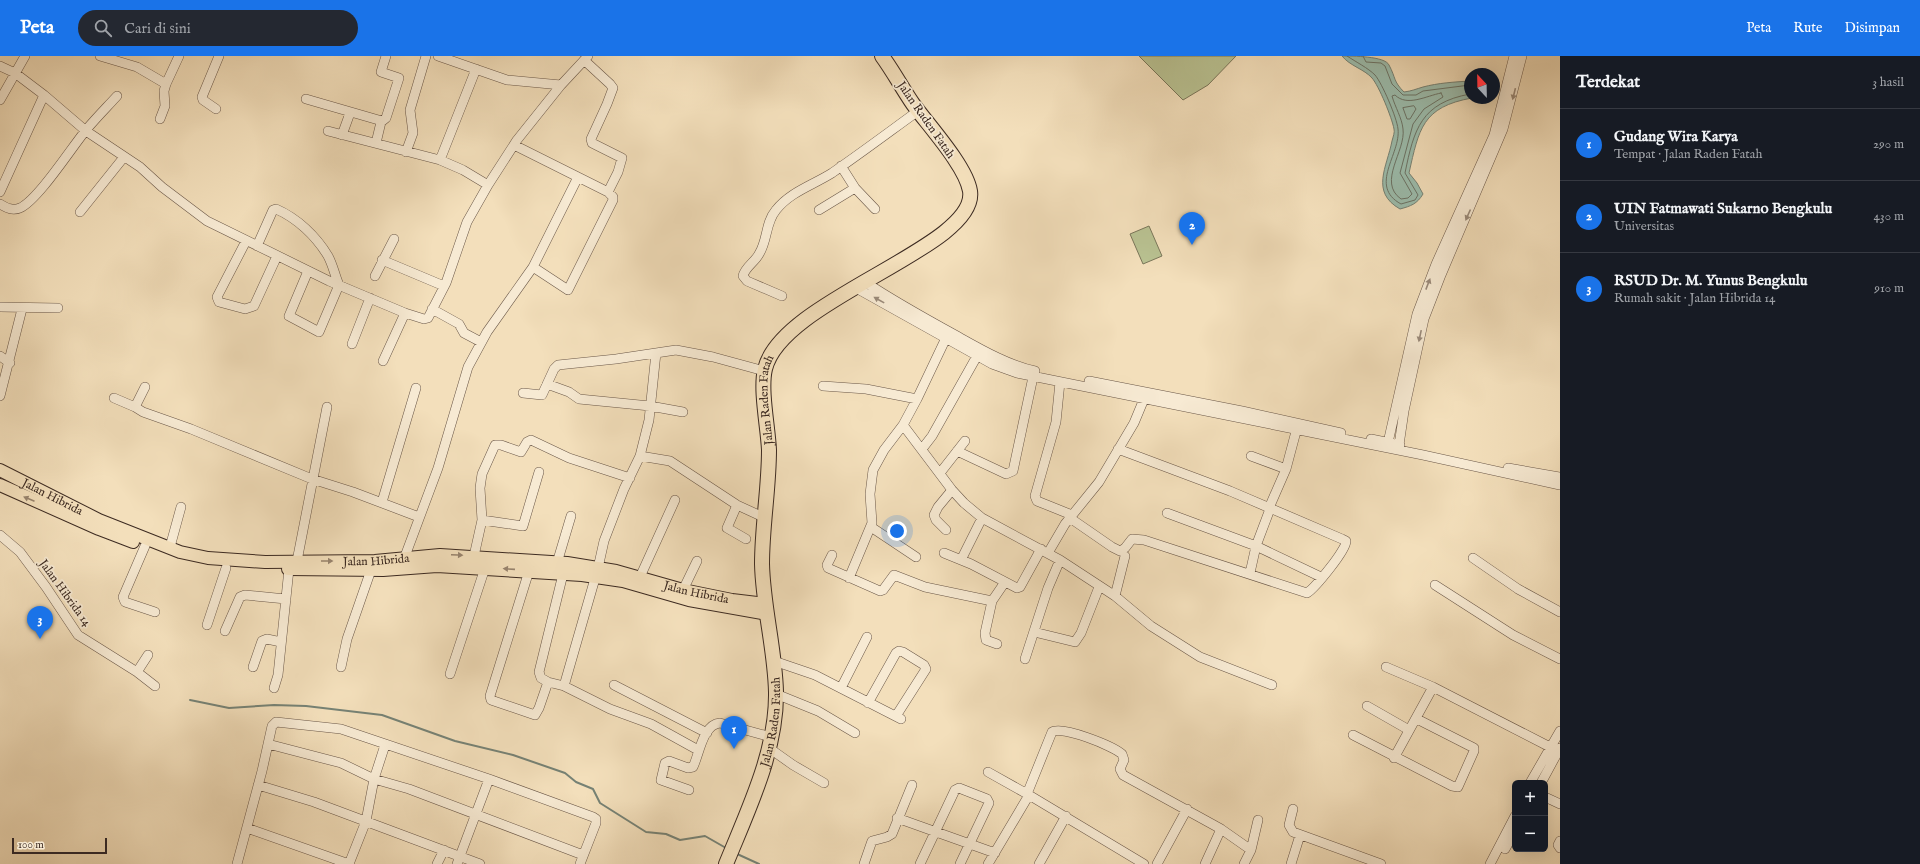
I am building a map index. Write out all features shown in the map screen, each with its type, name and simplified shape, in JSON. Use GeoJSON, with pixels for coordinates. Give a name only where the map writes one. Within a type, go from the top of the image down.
{"type":"FeatureCollection","features":[{"type":"Feature","properties":{"kind":"highway","name":"Jalan Raden Fatah"},"geometry":{"type":"LineString","coordinates":[[727,862],[770,743],[775,718],[776,694],[774,661],[762,565],[763,517],[768,450],[764,371],[769,358],[796,326],[834,300],[931,242],[957,221],[969,203],[970,191],[963,174],[918,111],[882,56]]}},
{"type":"Feature","properties":{"kind":"main road","name":"Jalan Hibrida"},"geometry":{"type":"LineString","coordinates":[[0,470],[62,507],[99,524],[201,557],[293,565],[375,561],[440,555],[557,562],[596,573],[640,577],[683,590],[767,609]]}},
{"type":"Feature","properties":{"kind":"main road"},"geometry":{"type":"LineString","coordinates":[[0,486],[62,507]]}},
{"type":"Feature","properties":{"kind":"main road"},"geometry":{"type":"LineString","coordinates":[[99,524],[174,558],[209,566],[226,568],[293,565]]}},
{"type":"Feature","properties":{"kind":"main road"},"geometry":{"type":"LineString","coordinates":[[310,565],[371,570],[437,566],[563,574],[596,573],[689,600],[767,609]]}},
{"type":"Feature","properties":{"kind":"street"},"geometry":{"type":"LineString","coordinates":[[0,100],[24,56]]}},
{"type":"Feature","properties":{"kind":"street"},"geometry":{"type":"LineString","coordinates":[[100,56],[137,67],[166,84]]}},
{"type":"Feature","properties":{"kind":"street"},"geometry":{"type":"LineString","coordinates":[[160,119],[165,106],[164,91],[166,84],[179,56]]}},
{"type":"Feature","properties":{"kind":"street"},"geometry":{"type":"LineString","coordinates":[[216,109],[203,100],[202,97],[219,56]]}},
{"type":"Feature","properties":{"kind":"street"},"geometry":{"type":"LineString","coordinates":[[376,143],[382,121],[386,118],[398,78],[381,72],[386,56]]}},
{"type":"Feature","properties":{"kind":"street"},"geometry":{"type":"LineString","coordinates":[[406,152],[413,133],[410,110],[426,56]]}},
{"type":"Feature","properties":{"kind":"street"},"geometry":{"type":"LineString","coordinates":[[438,56],[507,80],[561,85]]}},
{"type":"Feature","properties":{"kind":"street"},"geometry":{"type":"LineString","coordinates":[[1399,445],[1401,404],[1418,314],[1436,264],[1494,135],[1514,56]]}},
{"type":"Feature","properties":{"kind":"street"},"geometry":{"type":"LineString","coordinates":[[1388,446],[1424,319],[1441,275],[1504,129],[1522,56]]}},
{"type":"Feature","properties":{"kind":"street"},"geometry":{"type":"LineString","coordinates":[[0,66],[15,73],[44,94],[86,131],[140,167],[162,187],[208,222],[339,285],[405,313],[424,319],[428,318],[444,286],[467,222],[488,185],[514,145],[585,57],[612,88],[608,104],[590,140],[592,143],[622,158],[618,172],[608,192]]}},
{"type":"Feature","properties":{"kind":"street"},"geometry":{"type":"LineString","coordinates":[[440,160],[476,69]]}},
{"type":"Feature","properties":{"kind":"street"},"geometry":{"type":"LineString","coordinates":[[0,192],[44,94]]}},
{"type":"Feature","properties":{"kind":"street"},"geometry":{"type":"LineString","coordinates":[[0,204],[10,209],[15,209],[27,203],[54,173],[86,131],[117,96]]}},
{"type":"Feature","properties":{"kind":"street"},"geometry":{"type":"LineString","coordinates":[[306,99],[350,113],[382,121]]}},
{"type":"Feature","properties":{"kind":"street"},"geometry":{"type":"LineString","coordinates":[[782,296],[747,281],[744,278],[744,273],[761,251],[768,225],[776,209],[785,200],[841,166],[918,111]]}},
{"type":"Feature","properties":{"kind":"street"},"geometry":{"type":"LineString","coordinates":[[342,135],[350,113]]}},
{"type":"Feature","properties":{"kind":"street"},"geometry":{"type":"LineString","coordinates":[[328,131],[440,160],[463,170],[488,185]]}},
{"type":"Feature","properties":{"kind":"street"},"geometry":{"type":"LineString","coordinates":[[514,145],[608,192],[613,197],[613,200],[568,290],[533,267]]}},
{"type":"Feature","properties":{"kind":"street"},"geometry":{"type":"LineString","coordinates":[[80,212],[124,157]]}},
{"type":"Feature","properties":{"kind":"street"},"geometry":{"type":"LineString","coordinates":[[841,166],[855,188],[875,209]]}},
{"type":"Feature","properties":{"kind":"street"},"geometry":{"type":"LineString","coordinates":[[404,558],[438,468],[468,367],[481,342],[533,267],[578,177]]}},
{"type":"Feature","properties":{"kind":"street"},"geometry":{"type":"LineString","coordinates":[[818,210],[855,188]]}},
{"type":"Feature","properties":{"kind":"street"},"geometry":{"type":"LineString","coordinates":[[257,246],[273,210],[276,209],[285,213],[314,236],[329,257],[339,285],[319,332],[289,316],[308,271]]}},
{"type":"Feature","properties":{"kind":"street"},"geometry":{"type":"LineString","coordinates":[[375,276],[394,238]]}},
{"type":"Feature","properties":{"kind":"street"},"geometry":{"type":"LineString","coordinates":[[246,241],[217,297],[219,302],[245,309],[254,306],[277,256]]}},
{"type":"Feature","properties":{"kind":"street"},"geometry":{"type":"LineString","coordinates":[[382,260],[444,286]]}},
{"type":"Feature","properties":{"kind":"street"},"geometry":{"type":"LineString","coordinates":[[861,285],[946,338],[980,354],[1026,369],[1127,392],[1388,446],[1560,477]]}},
{"type":"Feature","properties":{"kind":"street"},"geometry":{"type":"LineString","coordinates":[[861,285],[905,308],[998,366],[1033,377],[1127,392],[1144,399],[1242,415]]}},
{"type":"Feature","properties":{"kind":"street"},"geometry":{"type":"LineString","coordinates":[[352,344],[370,298]]}},
{"type":"Feature","properties":{"kind":"street"},"geometry":{"type":"LineString","coordinates":[[0,307],[22,309],[58,308]]}},
{"type":"Feature","properties":{"kind":"street"},"geometry":{"type":"LineString","coordinates":[[0,396],[10,362],[22,309]]}},
{"type":"Feature","properties":{"kind":"street"},"geometry":{"type":"LineString","coordinates":[[432,309],[459,324],[464,333],[481,342]]}},
{"type":"Feature","properties":{"kind":"street"},"geometry":{"type":"LineString","coordinates":[[383,361],[405,313]]}},
{"type":"Feature","properties":{"kind":"street"},"geometry":{"type":"LineString","coordinates":[[849,578],[871,527],[872,512],[870,479],[873,470],[884,450],[903,424],[917,399],[946,338]]}},
{"type":"Feature","properties":{"kind":"street"},"geometry":{"type":"LineString","coordinates":[[523,393],[542,395],[554,369],[558,365],[676,350],[764,371]]}},
{"type":"Feature","properties":{"kind":"street"},"geometry":{"type":"LineString","coordinates":[[564,686],[604,541],[640,456],[649,420],[656,353]]}},
{"type":"Feature","properties":{"kind":"street"},"geometry":{"type":"LineString","coordinates":[[922,449],[932,436],[980,354]]}},
{"type":"Feature","properties":{"kind":"street"},"geometry":{"type":"LineString","coordinates":[[0,356],[10,362]]}},
{"type":"Feature","properties":{"kind":"street"},"geometry":{"type":"LineString","coordinates":[[957,451],[1006,474],[1013,471],[1033,377]]}},
{"type":"Feature","properties":{"kind":"street"},"geometry":{"type":"LineString","coordinates":[[1060,382],[1056,422],[1035,496],[1037,501],[1071,516],[1112,547],[1120,551],[1125,548],[1132,539],[1144,540],[1250,573],[1307,593],[1341,554],[1346,545],[1346,541],[1230,491],[1118,449]]}},
{"type":"Feature","properties":{"kind":"street"},"geometry":{"type":"LineString","coordinates":[[547,384],[569,392],[579,399],[650,406],[683,412]]}},
{"type":"Feature","properties":{"kind":"street"},"geometry":{"type":"LineString","coordinates":[[823,386],[866,389],[917,399]]}},
{"type":"Feature","properties":{"kind":"street"},"geometry":{"type":"LineString","coordinates":[[135,407],[145,387]]}},
{"type":"Feature","properties":{"kind":"street"},"geometry":{"type":"LineString","coordinates":[[382,502],[416,388]]}},
{"type":"Feature","properties":{"kind":"street"},"geometry":{"type":"LineString","coordinates":[[114,398],[143,412],[191,428],[312,479],[382,502],[419,517]]}},
{"type":"Feature","properties":{"kind":"street"},"geometry":{"type":"LineString","coordinates":[[944,553],[1016,588],[1020,587],[1044,551],[1099,482],[1134,423],[1144,399]]}},
{"type":"Feature","properties":{"kind":"street"},"geometry":{"type":"LineString","coordinates":[[274,688],[278,675],[286,599],[312,479],[319,454],[327,407]]}},
{"type":"Feature","properties":{"kind":"street"},"geometry":{"type":"LineString","coordinates":[[903,424],[952,490],[964,503],[982,518],[1060,560],[1099,587],[1115,596],[1151,626],[1200,657],[1272,685]]}},
{"type":"Feature","properties":{"kind":"street"},"geometry":{"type":"LineString","coordinates":[[1250,573],[1256,546],[1286,469],[1298,427]]}},
{"type":"Feature","properties":{"kind":"street"},"geometry":{"type":"LineString","coordinates":[[474,556],[482,520],[480,488],[482,474],[493,447],[496,445],[521,452],[527,442],[531,440],[569,458],[630,478]]}},
{"type":"Feature","properties":{"kind":"street"},"geometry":{"type":"LineString","coordinates":[[940,472],[965,441]]}},
{"type":"Feature","properties":{"kind":"street"},"geometry":{"type":"LineString","coordinates":[[1388,446],[1399,445],[1560,485]]}},
{"type":"Feature","properties":{"kind":"street"},"geometry":{"type":"LineString","coordinates":[[640,456],[662,459],[674,463],[737,505],[763,517]]}},
{"type":"Feature","properties":{"kind":"street"},"geometry":{"type":"LineString","coordinates":[[1251,456],[1286,469]]}},
{"type":"Feature","properties":{"kind":"street"},"geometry":{"type":"LineString","coordinates":[[482,520],[523,526],[539,472]]}},
{"type":"Feature","properties":{"kind":"street"},"geometry":{"type":"LineString","coordinates":[[946,530],[936,520],[934,515],[938,507],[952,490]]}},
{"type":"Feature","properties":{"kind":"street"},"geometry":{"type":"LineString","coordinates":[[640,577],[675,500]]}},
{"type":"Feature","properties":{"kind":"street"},"geometry":{"type":"LineString","coordinates":[[737,505],[727,528],[746,540]]}},
{"type":"Feature","properties":{"kind":"street"},"geometry":{"type":"LineString","coordinates":[[170,547],[181,507]]}},
{"type":"Feature","properties":{"kind":"street"},"geometry":{"type":"LineString","coordinates":[[1168,513],[1256,546],[1321,577]]}},
{"type":"Feature","properties":{"kind":"street"},"geometry":{"type":"LineString","coordinates":[[557,562],[571,516]]}},
{"type":"Feature","properties":{"kind":"street"},"geometry":{"type":"LineString","coordinates":[[961,560],[982,518]]}},
{"type":"Feature","properties":{"kind":"street"},"geometry":{"type":"LineString","coordinates":[[871,527],[916,557]]}},
{"type":"Feature","properties":{"kind":"street","name":"Jalan Hibrida 14"},"geometry":{"type":"LineString","coordinates":[[0,535],[20,552],[46,587],[78,635],[137,672],[155,686]]}},
{"type":"Feature","properties":{"kind":"street"},"geometry":{"type":"LineString","coordinates":[[145,546],[123,600],[130,604],[155,612]]}},
{"type":"Feature","properties":{"kind":"street"},"geometry":{"type":"LineString","coordinates":[[832,555],[827,565],[828,568],[881,591],[894,575],[925,587],[992,601]]}},
{"type":"Feature","properties":{"kind":"street"},"geometry":{"type":"LineString","coordinates":[[1115,596],[1125,556]]}},
{"type":"Feature","properties":{"kind":"street"},"geometry":{"type":"LineString","coordinates":[[1473,558],[1518,588],[1560,612]]}},
{"type":"Feature","properties":{"kind":"street"},"geometry":{"type":"LineString","coordinates":[[683,590],[697,560]]}},
{"type":"Feature","properties":{"kind":"street"},"geometry":{"type":"LineString","coordinates":[[1026,659],[1034,632],[1060,560]]}},
{"type":"Feature","properties":{"kind":"street"},"geometry":{"type":"LineString","coordinates":[[207,625],[226,568]]}},
{"type":"Feature","properties":{"kind":"street"},"geometry":{"type":"LineString","coordinates":[[450,674],[485,568]]}},
{"type":"Feature","properties":{"kind":"street"},"geometry":{"type":"LineString","coordinates":[[341,667],[347,639],[371,570]]}},
{"type":"Feature","properties":{"kind":"street"},"geometry":{"type":"LineString","coordinates":[[529,571],[490,698],[535,715],[548,682]]}},
{"type":"Feature","properties":{"kind":"street"},"geometry":{"type":"LineString","coordinates":[[563,574],[539,672],[541,678],[548,682],[564,686],[610,709],[651,724],[698,750]]}},
{"type":"Feature","properties":{"kind":"street"},"geometry":{"type":"LineString","coordinates":[[997,644],[988,641],[985,637],[992,601],[1005,582]]}},
{"type":"Feature","properties":{"kind":"street"},"geometry":{"type":"LineString","coordinates":[[1435,585],[1513,635],[1560,659]]}},
{"type":"Feature","properties":{"kind":"street"},"geometry":{"type":"LineString","coordinates":[[1034,632],[1075,642],[1081,632],[1099,587]]}},
{"type":"Feature","properties":{"kind":"street"},"geometry":{"type":"LineString","coordinates":[[225,631],[240,597],[245,595],[286,599]]}},
{"type":"Feature","properties":{"kind":"street"},"geometry":{"type":"LineString","coordinates":[[841,688],[867,637]]}},
{"type":"Feature","properties":{"kind":"street"},"geometry":{"type":"LineString","coordinates":[[253,667],[262,641],[267,639],[281,642]]}},
{"type":"Feature","properties":{"kind":"street"},"geometry":{"type":"LineString","coordinates":[[774,661],[815,674],[868,703],[899,718],[926,669],[924,664],[903,652],[899,651],[896,653],[868,703]]}},
{"type":"Feature","properties":{"kind":"street"},"geometry":{"type":"LineString","coordinates":[[137,672],[148,655]]}},
{"type":"Feature","properties":{"kind":"street"},"geometry":{"type":"LineString","coordinates":[[1386,667],[1433,687],[1550,747]]}},
{"type":"Feature","properties":{"kind":"street"},"geometry":{"type":"LineString","coordinates":[[614,685],[707,733]]}},
{"type":"Feature","properties":{"kind":"street"},"geometry":{"type":"LineString","coordinates":[[1394,758],[1433,687]]}},
{"type":"Feature","properties":{"kind":"street"},"geometry":{"type":"LineString","coordinates":[[776,694],[818,711],[855,733]]}},
{"type":"Feature","properties":{"kind":"street"},"geometry":{"type":"LineString","coordinates":[[1367,706],[1409,730]]}},
{"type":"Feature","properties":{"kind":"street"},"geometry":{"type":"LineString","coordinates":[[1353,735],[1394,758],[1452,786],[1458,786],[1474,748],[1417,718]]}},
{"type":"Feature","properties":{"kind":"street"},"geometry":{"type":"LineString","coordinates":[[237,864],[272,726],[276,722],[341,729],[489,779],[596,819],[596,823],[581,860],[476,815],[408,789],[374,779],[341,763],[268,744]]}},
{"type":"Feature","properties":{"kind":"street"},"geometry":{"type":"LineString","coordinates":[[689,790],[662,781],[661,777],[668,761],[688,768],[693,767],[698,750],[707,733],[714,724],[720,722],[770,743],[793,765],[824,783]]}},
{"type":"Feature","properties":{"kind":"street"},"geometry":{"type":"LineString","coordinates":[[988,864],[1028,795],[1050,735],[1055,730],[1093,739],[1120,752],[1124,756],[1120,769],[1122,775],[1187,809],[1221,829],[1251,850]]}},
{"type":"Feature","properties":{"kind":"street"},"geometry":{"type":"LineString","coordinates":[[1532,780],[1550,747],[1559,736]]}},
{"type":"Feature","properties":{"kind":"street"},"geometry":{"type":"LineString","coordinates":[[247,828],[349,864],[366,821],[374,779],[385,745]]}},
{"type":"Feature","properties":{"kind":"street"},"geometry":{"type":"LineString","coordinates":[[1543,780],[1560,748]]}},
{"type":"Feature","properties":{"kind":"street"},"geometry":{"type":"LineString","coordinates":[[988,772],[1066,816],[1144,864]]}},
{"type":"Feature","properties":{"kind":"street"},"geometry":{"type":"LineString","coordinates":[[459,860],[489,779]]}},
{"type":"Feature","properties":{"kind":"street"},"geometry":{"type":"LineString","coordinates":[[258,785],[366,821],[444,850],[459,860],[480,864]]}},
{"type":"Feature","properties":{"kind":"street"},"geometry":{"type":"LineString","coordinates":[[864,864],[872,841],[890,836],[912,785]]}},
{"type":"Feature","properties":{"kind":"street"},"geometry":{"type":"LineString","coordinates":[[920,864],[957,788],[987,799],[989,803],[960,864]]}},
{"type":"Feature","properties":{"kind":"street"},"geometry":{"type":"LineString","coordinates":[[1548,798],[1560,804]]}},
{"type":"Feature","properties":{"kind":"street"},"geometry":{"type":"LineString","coordinates":[[1157,864],[1187,809]]}},
{"type":"Feature","properties":{"kind":"street"},"geometry":{"type":"LineString","coordinates":[[1293,809],[1289,828],[1293,832],[1360,861],[1381,864]]}},
{"type":"Feature","properties":{"kind":"street"},"geometry":{"type":"LineString","coordinates":[[1039,864],[1066,816]]}},
{"type":"Feature","properties":{"kind":"street"},"geometry":{"type":"LineString","coordinates":[[897,818],[970,843],[994,853]]}},
{"type":"Feature","properties":{"kind":"street"},"geometry":{"type":"LineString","coordinates":[[1244,864],[1251,850],[1258,820]]}},
{"type":"Feature","properties":{"kind":"street"},"geometry":{"type":"LineString","coordinates":[[1490,864],[1512,822]]}},
{"type":"Feature","properties":{"kind":"street"},"geometry":{"type":"LineString","coordinates":[[1205,864],[1221,829]]}},
{"type":"Feature","properties":{"kind":"street"},"geometry":{"type":"LineString","coordinates":[[1291,864],[1300,835]]}},
{"type":"Feature","properties":{"kind":"street"},"geometry":{"type":"LineString","coordinates":[[1496,864],[1512,836]]}},
{"type":"Feature","properties":{"kind":"street"},"geometry":{"type":"LineString","coordinates":[[1560,841],[1558,845],[1560,848]]}},
{"type":"Feature","properties":{"kind":"street"},"geometry":{"type":"LineString","coordinates":[[437,864],[444,850]]}},
{"type":"Feature","properties":{"kind":"street"},"geometry":{"type":"LineString","coordinates":[[1127,864],[1132,856]]}},
{"type":"Feature","properties":{"kind":"green space"},"geometry":{"type":"Polygon","coordinates":[[[1139,56],[1236,56],[1208,85],[1183,100],[1139,56]]]}},
{"type":"Feature","properties":{"kind":"green space"},"geometry":{"type":"Polygon","coordinates":[[[1149,226],[1162,256],[1143,264],[1130,234],[1149,226]]]}},
{"type":"Feature","properties":{"kind":"water"},"geometry":{"type":"Polygon","coordinates":[[[1342,56],[1368,57],[1386,62],[1389,65],[1396,82],[1404,92],[1434,85],[1464,81],[1464,100],[1442,107],[1433,114],[1420,132],[1409,173],[1423,194],[1411,206],[1400,209],[1385,195],[1383,187],[1384,169],[1394,135],[1391,118],[1382,95],[1372,78],[1342,56]]]}},
{"type":"Feature","properties":{"kind":"waterway"},"geometry":{"type":"LineString","coordinates":[[190,700],[229,708],[274,705],[306,706],[382,715],[455,741],[513,755],[565,773],[576,782],[593,789],[600,803],[646,832],[666,834],[680,840],[705,836],[726,848]]}},
{"type":"Feature","properties":{"kind":"waterway"},"geometry":{"type":"LineString","coordinates":[[735,853],[759,864]]}},
{"type":"Feature","properties":{"kind":"place","name":"UIN Fatmawati Sukarno Bengkulu"},"geometry":{"type":"Point","coordinates":[1192,245]}},
{"type":"Feature","properties":{"kind":"place","name":"RSUD Dr. M. Yunus Bengkulu"},"geometry":{"type":"Point","coordinates":[40,639]}},
{"type":"Feature","properties":{"kind":"place","name":"Gudang Wira Karya"},"geometry":{"type":"Point","coordinates":[734,749]}}]}
